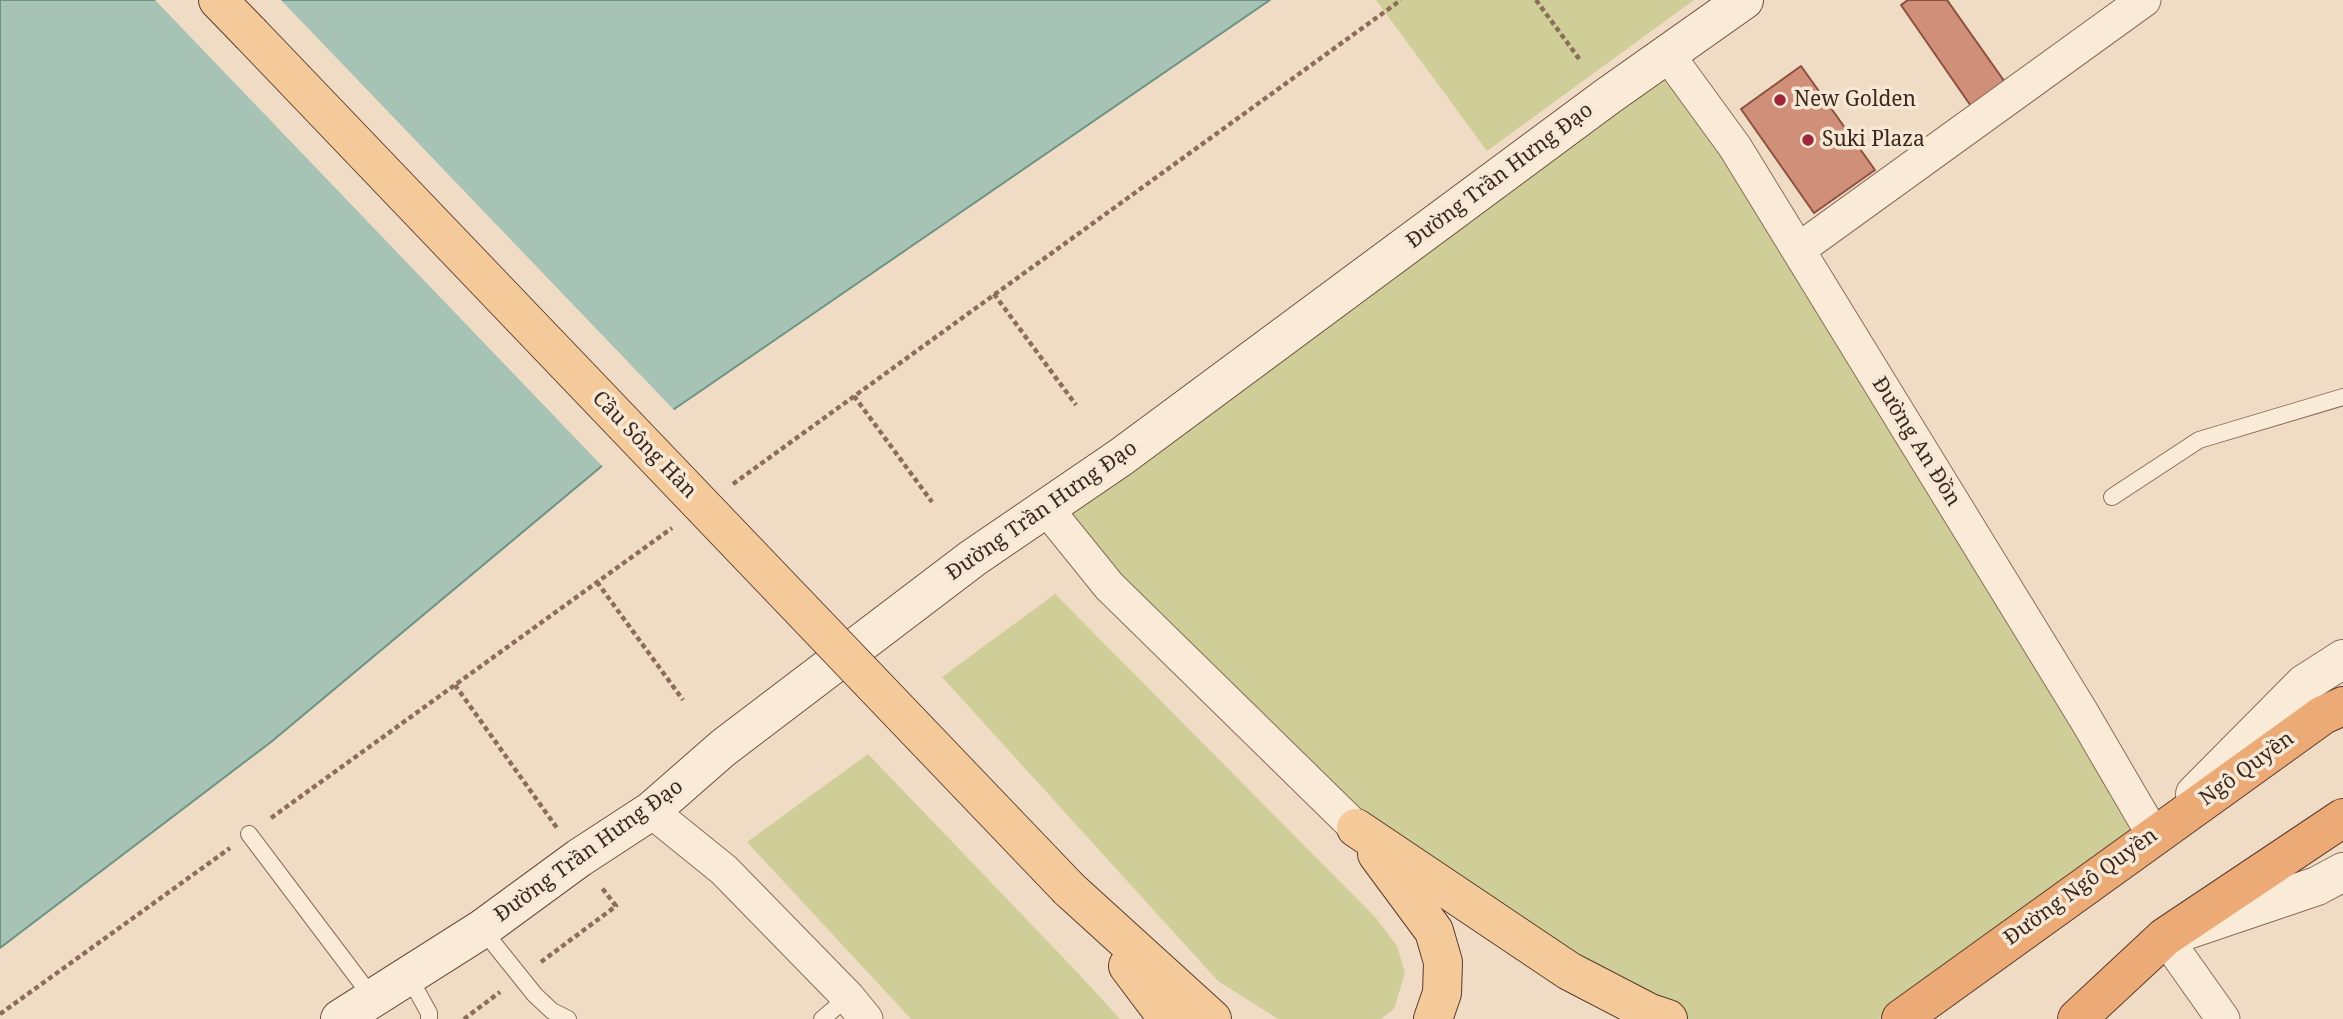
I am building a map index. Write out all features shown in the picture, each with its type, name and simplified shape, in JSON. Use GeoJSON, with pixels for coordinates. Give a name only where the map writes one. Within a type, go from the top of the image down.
{"type":"FeatureCollection","features":[{"type":"Feature","properties":{"kind":"highway","name":"Ngô Quyền"},"geometry":{"type":"LineString","coordinates":[[2154,836],[2323,715],[2343,706]]}},
{"type":"Feature","properties":{"kind":"highway"},"geometry":{"type":"LineString","coordinates":[[2077,1019],[2165,937],[2343,818]]}},
{"type":"Feature","properties":{"kind":"highway","name":"Đường Ngô Quyền"},"geometry":{"type":"LineString","coordinates":[[1900,1018],[2154,836]]}},
{"type":"Feature","properties":{"kind":"main road","name":"Cầu Sông Hàn"},"geometry":{"type":"LineString","coordinates":[[218,0],[1069,889],[1199,1015]]}},
{"type":"Feature","properties":{"kind":"main road","name":"Đường Trần Hưng Đạo"},"geometry":{"type":"LineString","coordinates":[[340,1019],[482,929],[579,858],[651,811],[723,748],[973,558],[1121,457],[1608,96],[1744,0]]}},
{"type":"Feature","properties":{"kind":"main road","name":"Đường Ngô Quyền"},"geometry":{"type":"LineString","coordinates":[[2154,836],[2304,684],[2343,659]]}},
{"type":"Feature","properties":{"kind":"main road"},"geometry":{"type":"LineString","coordinates":[[1356,828],[1434,931],[1443,962],[1442,993],[1433,1019]]}},
{"type":"Feature","properties":{"kind":"main road"},"geometry":{"type":"LineString","coordinates":[[1356,828],[1569,971],[1650,1013],[1668,1019]]}},
{"type":"Feature","properties":{"kind":"main road"},"geometry":{"type":"LineString","coordinates":[[2165,937],[2317,886],[2343,872]]}},
{"type":"Feature","properties":{"kind":"street"},"geometry":{"type":"LineString","coordinates":[[1798,250],[2144,0]]}},
{"type":"Feature","properties":{"kind":"street","name":"Đường An Đồn"},"geometry":{"type":"LineString","coordinates":[[1668,55],[1735,147],[2084,716],[2154,836]]}},
{"type":"Feature","properties":{"kind":"street"},"geometry":{"type":"LineString","coordinates":[[1046,508],[1109,586],[1356,828]]}},
{"type":"Feature","properties":{"kind":"street"},"geometry":{"type":"LineString","coordinates":[[651,811],[724,870],[857,1008]]}},
{"type":"Feature","properties":{"kind":"street"},"geometry":{"type":"LineString","coordinates":[[2165,937],[2223,1019]]}},
{"type":"Feature","properties":{"kind":"lane"},"geometry":{"type":"LineString","coordinates":[[2112,497],[2199,440],[2343,397]]}},
{"type":"Feature","properties":{"kind":"lane"},"geometry":{"type":"LineString","coordinates":[[249,834],[372,997]]}},
{"type":"Feature","properties":{"kind":"lane"},"geometry":{"type":"LineString","coordinates":[[482,929],[535,995],[552,1011],[568,1019]]}},
{"type":"Feature","properties":{"kind":"lane"},"geometry":{"type":"LineString","coordinates":[[408,975],[429,1013],[429,1019]]}},
{"type":"Feature","properties":{"kind":"lane"},"geometry":{"type":"LineString","coordinates":[[822,1019],[857,1008]]}},
{"type":"Feature","properties":{"kind":"path"},"geometry":{"type":"LineString","coordinates":[[1536,0],[1580,60]]}},
{"type":"Feature","properties":{"kind":"path"},"geometry":{"type":"LineString","coordinates":[[995,294],[1076,405]]}},
{"type":"Feature","properties":{"kind":"path"},"geometry":{"type":"LineString","coordinates":[[854,396],[932,502]]}},
{"type":"Feature","properties":{"kind":"path"},"geometry":{"type":"LineString","coordinates":[[597,582],[683,700]]}},
{"type":"Feature","properties":{"kind":"shaded area"},"geometry":{"type":"Polygon","coordinates":[[[0,0],[1270,0],[651,425],[271,742],[0,948],[0,0]]]}},
{"type":"Feature","properties":{"kind":"shaded area"},"geometry":{"type":"Polygon","coordinates":[[[1376,0],[1694,0],[1487,151],[1376,0]]]}},
{"type":"Feature","properties":{"kind":"shaded area"},"geometry":{"type":"Polygon","coordinates":[[[1668,55],[2154,836],[1913,1009],[1878,1019],[1668,1019],[1356,828],[1046,508],[1668,55]]]}},
{"type":"Feature","properties":{"kind":"shaded area"},"geometry":{"type":"Polygon","coordinates":[[[1055,594],[1376,918],[1397,946],[1405,973],[1394,1009],[1381,1019],[1278,1019],[1218,981],[942,677],[1055,594]]]}},
{"type":"Feature","properties":{"kind":"shaded area"},"geometry":{"type":"Polygon","coordinates":[[[868,754],[1120,1019],[911,1019],[747,842],[868,754]]]}},
{"type":"Feature","properties":{"kind":"pier"},"geometry":{"type":"Polygon","coordinates":[[[155,0],[281,0],[676,412],[604,468],[155,0]]]}},
{"type":"Feature","properties":{"kind":"building"},"geometry":{"type":"Polygon","coordinates":[[[1908,0],[1947,0],[2007,85],[1973,109],[1901,5],[1908,0]]]}},
{"type":"Feature","properties":{"kind":"building","name":"Suki Plaza"},"geometry":{"type":"Polygon","coordinates":[[[1801,66],[1875,170],[1814,213],[1741,109],[1801,66]]]}},
{"type":"Feature","properties":{"kind":"place","name":"New Golden"},"geometry":{"type":"Point","coordinates":[1780,100]}},
{"type":"Feature","properties":{"kind":"place","name":"Suki Plaza"},"geometry":{"type":"Point","coordinates":[1808,140]}}]}
